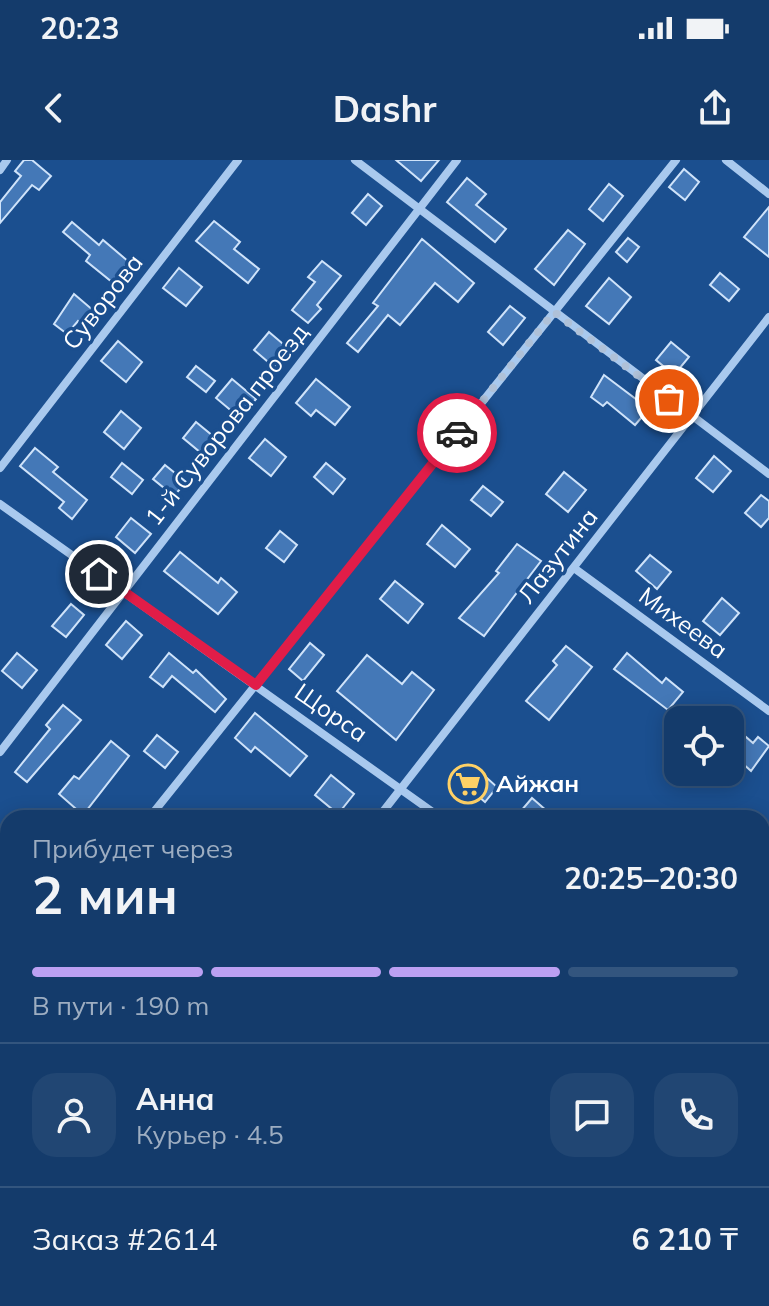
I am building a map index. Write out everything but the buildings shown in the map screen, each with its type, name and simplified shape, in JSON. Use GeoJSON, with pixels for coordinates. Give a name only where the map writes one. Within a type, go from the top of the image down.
{"type":"FeatureCollection","features":[{"type":"Feature","properties":{"kind":"street"},"geometry":{"type":"LineString","coordinates":[[0,170],[7,160]]}},
{"type":"Feature","properties":{"kind":"street","name":"Суворова"},"geometry":{"type":"LineString","coordinates":[[0,468],[238,160]]}},
{"type":"Feature","properties":{"kind":"street"},"geometry":{"type":"LineString","coordinates":[[355,160],[769,474]]}},
{"type":"Feature","properties":{"kind":"street","name":"1-й Суворова проезд"},"geometry":{"type":"LineString","coordinates":[[0,752],[457,160]]}},
{"type":"Feature","properties":{"kind":"street"},"geometry":{"type":"LineString","coordinates":[[155,810],[676,160]]}},
{"type":"Feature","properties":{"kind":"street"},"geometry":{"type":"LineString","coordinates":[[726,160],[769,194]]}},
{"type":"Feature","properties":{"kind":"street","name":"Лазутина"},"geometry":{"type":"LineString","coordinates":[[384,810],[769,317]]}},
{"type":"Feature","properties":{"kind":"street","name":"Щорса"},"geometry":{"type":"LineString","coordinates":[[0,504],[431,810]]}},
{"type":"Feature","properties":{"kind":"street","name":"Михеева"},"geometry":{"type":"LineString","coordinates":[[574,568],[769,711]]}},
{"type":"Feature","properties":{"kind":"way so far"},"geometry":{"type":"LineString","coordinates":[[457,433],[554,312],[669,399]]}},
{"type":"Feature","properties":{"kind":"place","name":"Айжан"},"geometry":{"type":"Point","coordinates":[468,784]}},
{"type":"Feature","properties":{"kind":"route"},"geometry":{"type":"LineString","coordinates":[[99,574],[256,685],[457,433]]}}]}
